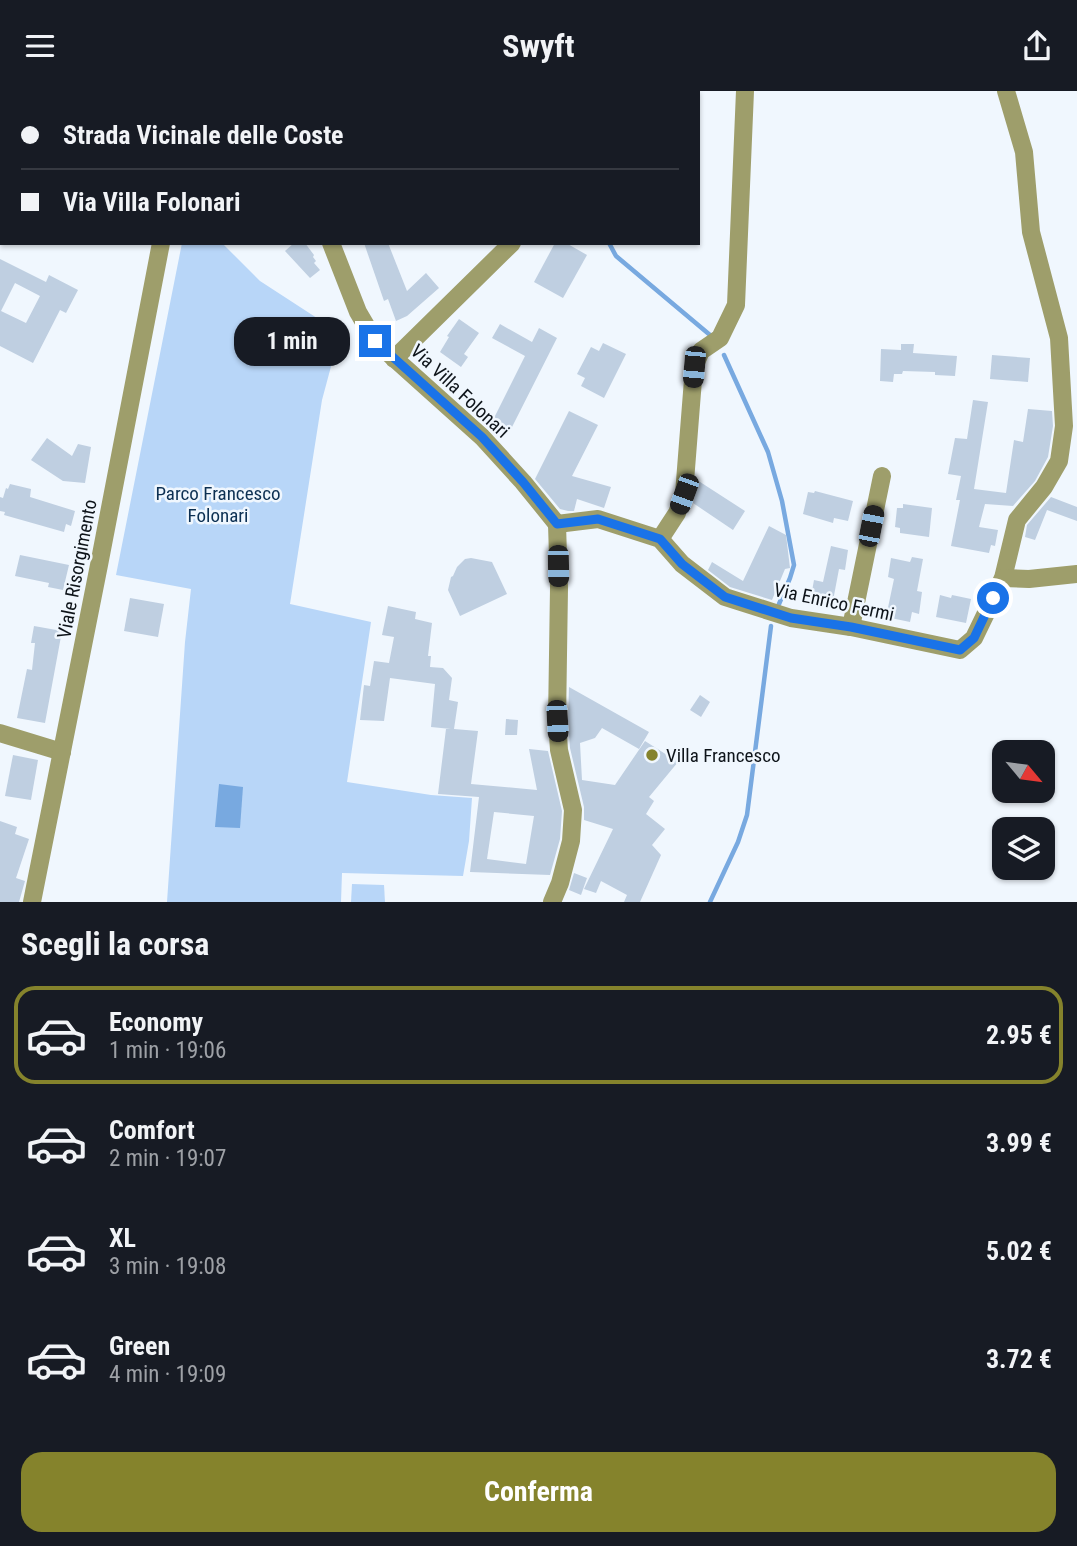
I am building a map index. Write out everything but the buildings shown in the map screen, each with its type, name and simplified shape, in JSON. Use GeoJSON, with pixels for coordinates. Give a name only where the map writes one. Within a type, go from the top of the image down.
{"type":"FeatureCollection","features":[{"type":"Feature","properties":{"kind":"street"},"geometry":{"type":"LineString","coordinates":[[552,902],[571,842],[573,810],[559,750],[557,721],[557,524],[598,519],[660,539],[677,513],[684,494],[694,367],[701,351],[720,338],[736,305],[746,91]]}},
{"type":"Feature","properties":{"kind":"street"},"geometry":{"type":"LineString","coordinates":[[1006,91],[1024,152],[1031,232],[1059,338],[1064,426],[1059,461],[1044,487],[1017,520],[1003,577],[1028,579],[1077,574]]}},
{"type":"Feature","properties":{"kind":"street","name":"Viale Risorgimento"},"geometry":{"type":"LineString","coordinates":[[32,902],[160,245]]}},
{"type":"Feature","properties":{"kind":"street","name":"Via Villa Folonari"},"geometry":{"type":"LineString","coordinates":[[332,245],[358,312],[375,341],[482,437],[557,524]]}},
{"type":"Feature","properties":{"kind":"street"},"geometry":{"type":"LineString","coordinates":[[394,359],[510,245]]}},
{"type":"Feature","properties":{"kind":"street"},"geometry":{"type":"LineString","coordinates":[[851,627],[882,476]]}},
{"type":"Feature","properties":{"kind":"street","name":"Via Enrico Fermi"},"geometry":{"type":"LineString","coordinates":[[660,539],[682,564],[725,597],[791,618],[851,627],[960,650],[974,638],[1003,577]]}},
{"type":"Feature","properties":{"kind":"street"},"geometry":{"type":"LineString","coordinates":[[0,733],[62,751]]}},
{"type":"Feature","properties":{"kind":"green space","name":"Parco Francesco Folonari"},"geometry":{"type":"Polygon","coordinates":[[[182,245],[224,245],[260,281],[340,333],[322,400],[290,604],[371,622],[347,782],[431,795],[472,798],[463,876],[342,873],[341,902],[167,902],[191,589],[116,575],[182,245]]]}},
{"type":"Feature","properties":{"kind":"green space"},"geometry":{"type":"Polygon","coordinates":[[[352,884],[384,885],[385,902],[351,902],[352,884]]]}},
{"type":"Feature","properties":{"kind":"shaded area"},"geometry":{"type":"Polygon","coordinates":[[[219,784],[243,787],[240,828],[215,827],[219,784]]]}},
{"type":"Feature","properties":{"kind":"waterway"},"geometry":{"type":"LineString","coordinates":[[610,245],[616,256],[710,335]]}},
{"type":"Feature","properties":{"kind":"waterway"},"geometry":{"type":"LineString","coordinates":[[724,355],[768,452],[782,501],[794,565],[779,604]]}},
{"type":"Feature","properties":{"kind":"waterway"},"geometry":{"type":"LineString","coordinates":[[710,902],[738,842],[747,815],[771,626]]}},
{"type":"Feature","properties":{"kind":"place","name":"Villa Francesco"},"geometry":{"type":"Point","coordinates":[652,755]}},
{"type":"Feature","properties":{"kind":"route"},"geometry":{"type":"LineString","coordinates":[[375,341],[482,437],[557,524],[598,519],[660,539],[682,564],[725,597],[791,618],[851,627],[960,650],[974,638],[993,598]]}}]}
